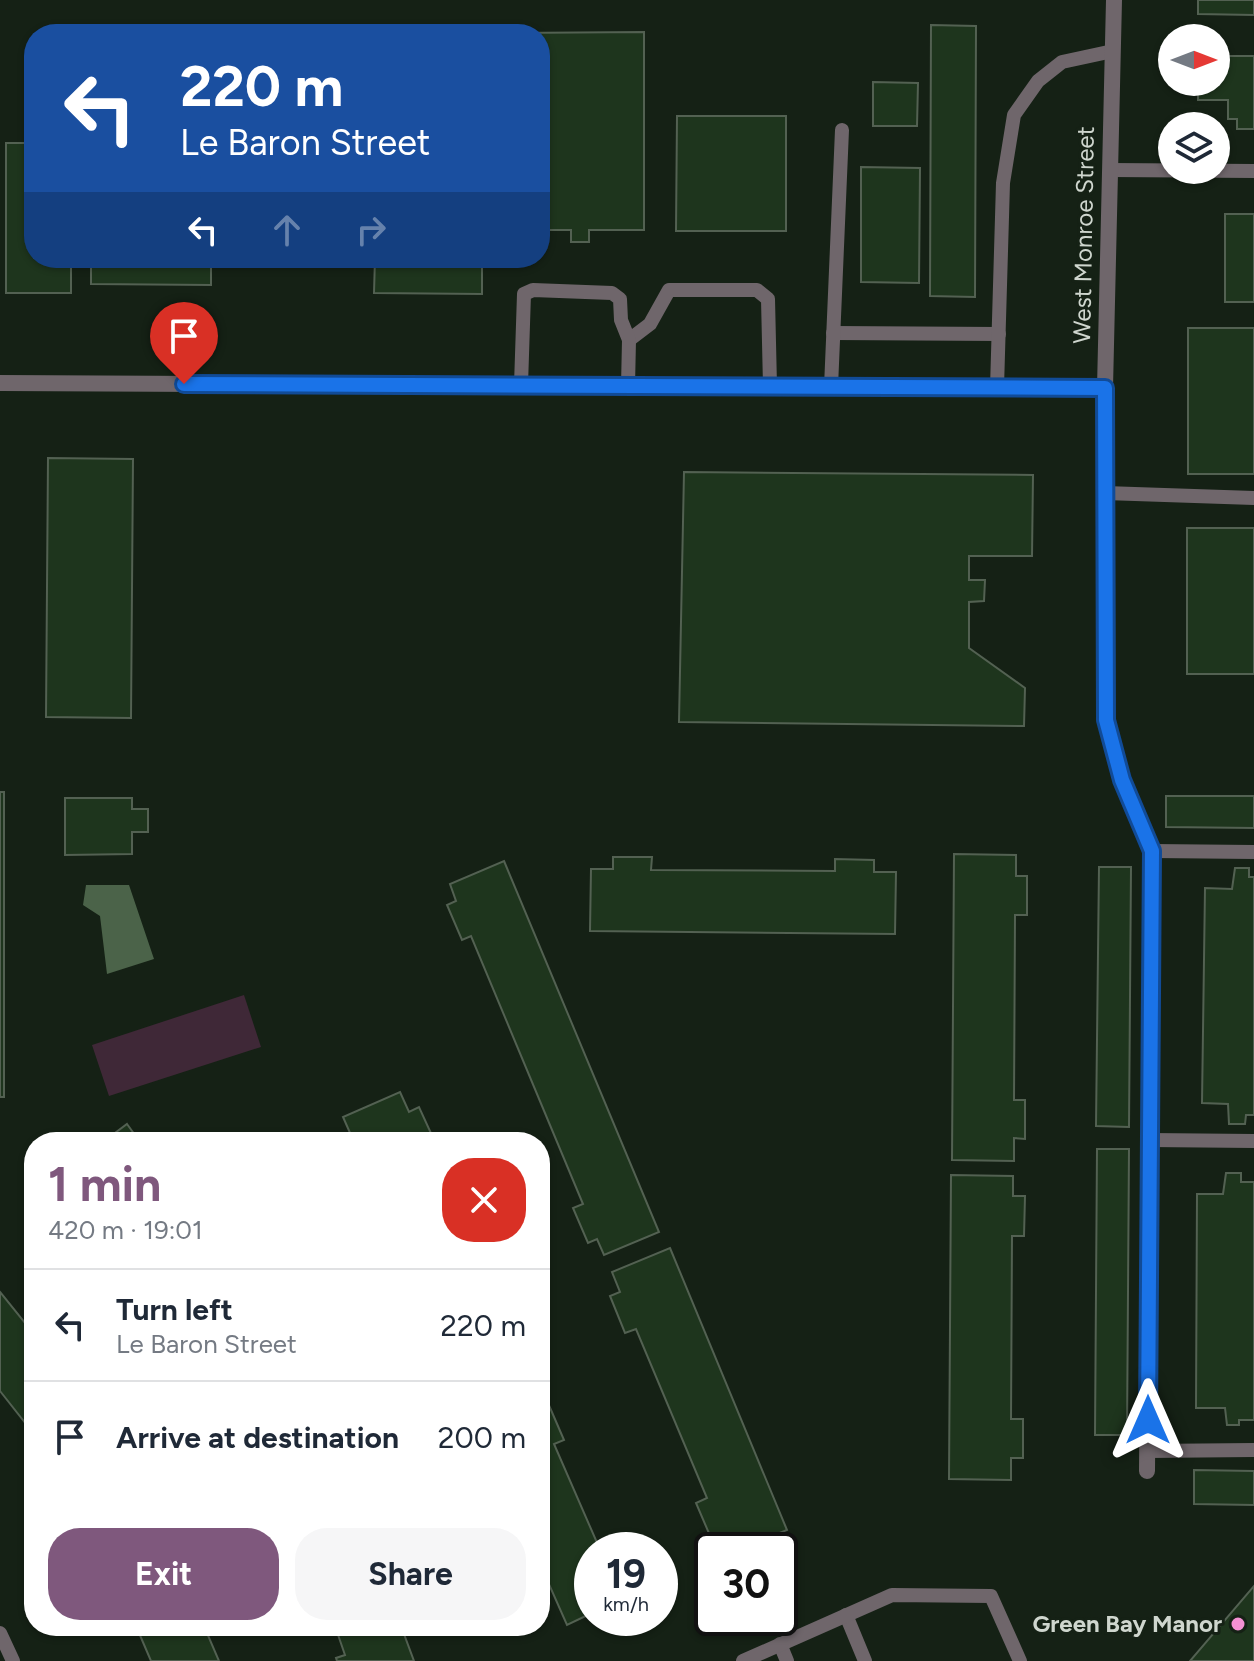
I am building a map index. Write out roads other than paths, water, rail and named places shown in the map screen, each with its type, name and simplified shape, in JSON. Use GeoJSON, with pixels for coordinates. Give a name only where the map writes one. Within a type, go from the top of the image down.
{"type":"FeatureCollection","features":[{"type":"Feature","properties":{"kind":"street","name":"West Monroe Street"},"geometry":{"type":"LineString","coordinates":[[1114,0],[1105,388],[1106,720],[1122,780],[1152,851],[1147,1471]]}},
{"type":"Feature","properties":{"kind":"street"},"geometry":{"type":"LineString","coordinates":[[0,383],[1105,388]]}},
{"type":"Feature","properties":{"kind":"lane"},"geometry":{"type":"LineString","coordinates":[[997,388],[1003,183],[1014,115],[1038,81],[1062,62],[1113,51]]}},
{"type":"Feature","properties":{"kind":"lane"},"geometry":{"type":"LineString","coordinates":[[831,387],[842,130]]}},
{"type":"Feature","properties":{"kind":"lane"},"geometry":{"type":"LineString","coordinates":[[1110,170],[1254,171]]}},
{"type":"Feature","properties":{"kind":"lane"},"geometry":{"type":"LineString","coordinates":[[521,385],[524,294],[533,290],[612,293],[620,299],[621,320],[629,340],[628,386]]}},
{"type":"Feature","properties":{"kind":"lane"},"geometry":{"type":"LineString","coordinates":[[629,340],[650,324],[669,290],[757,290],[768,299],[770,386]]}},
{"type":"Feature","properties":{"kind":"lane"},"geometry":{"type":"LineString","coordinates":[[833,333],[999,334]]}},
{"type":"Feature","properties":{"kind":"lane"},"geometry":{"type":"LineString","coordinates":[[1105,493],[1254,498]]}},
{"type":"Feature","properties":{"kind":"lane"},"geometry":{"type":"LineString","coordinates":[[1152,851],[1254,852]]}},
{"type":"Feature","properties":{"kind":"lane"},"geometry":{"type":"LineString","coordinates":[[1149,1140],[1254,1141]]}},
{"type":"Feature","properties":{"kind":"lane"},"geometry":{"type":"LineString","coordinates":[[1147,1451],[1254,1450]]}},
{"type":"Feature","properties":{"kind":"lane"},"geometry":{"type":"LineString","coordinates":[[743,1661],[892,1595],[991,1596],[1020,1661]]}},
{"type":"Feature","properties":{"kind":"lane"},"geometry":{"type":"LineString","coordinates":[[846,1615],[865,1661]]}},
{"type":"Feature","properties":{"kind":"lane"},"geometry":{"type":"LineString","coordinates":[[0,1633],[13,1661]]}},
{"type":"Feature","properties":{"kind":"lane"},"geometry":{"type":"LineString","coordinates":[[780,1644],[787,1661]]}},
{"type":"Feature","properties":{"kind":"place","name":"Green Bay Manor"},"geometry":{"type":"Point","coordinates":[1238,1624]}}]}
